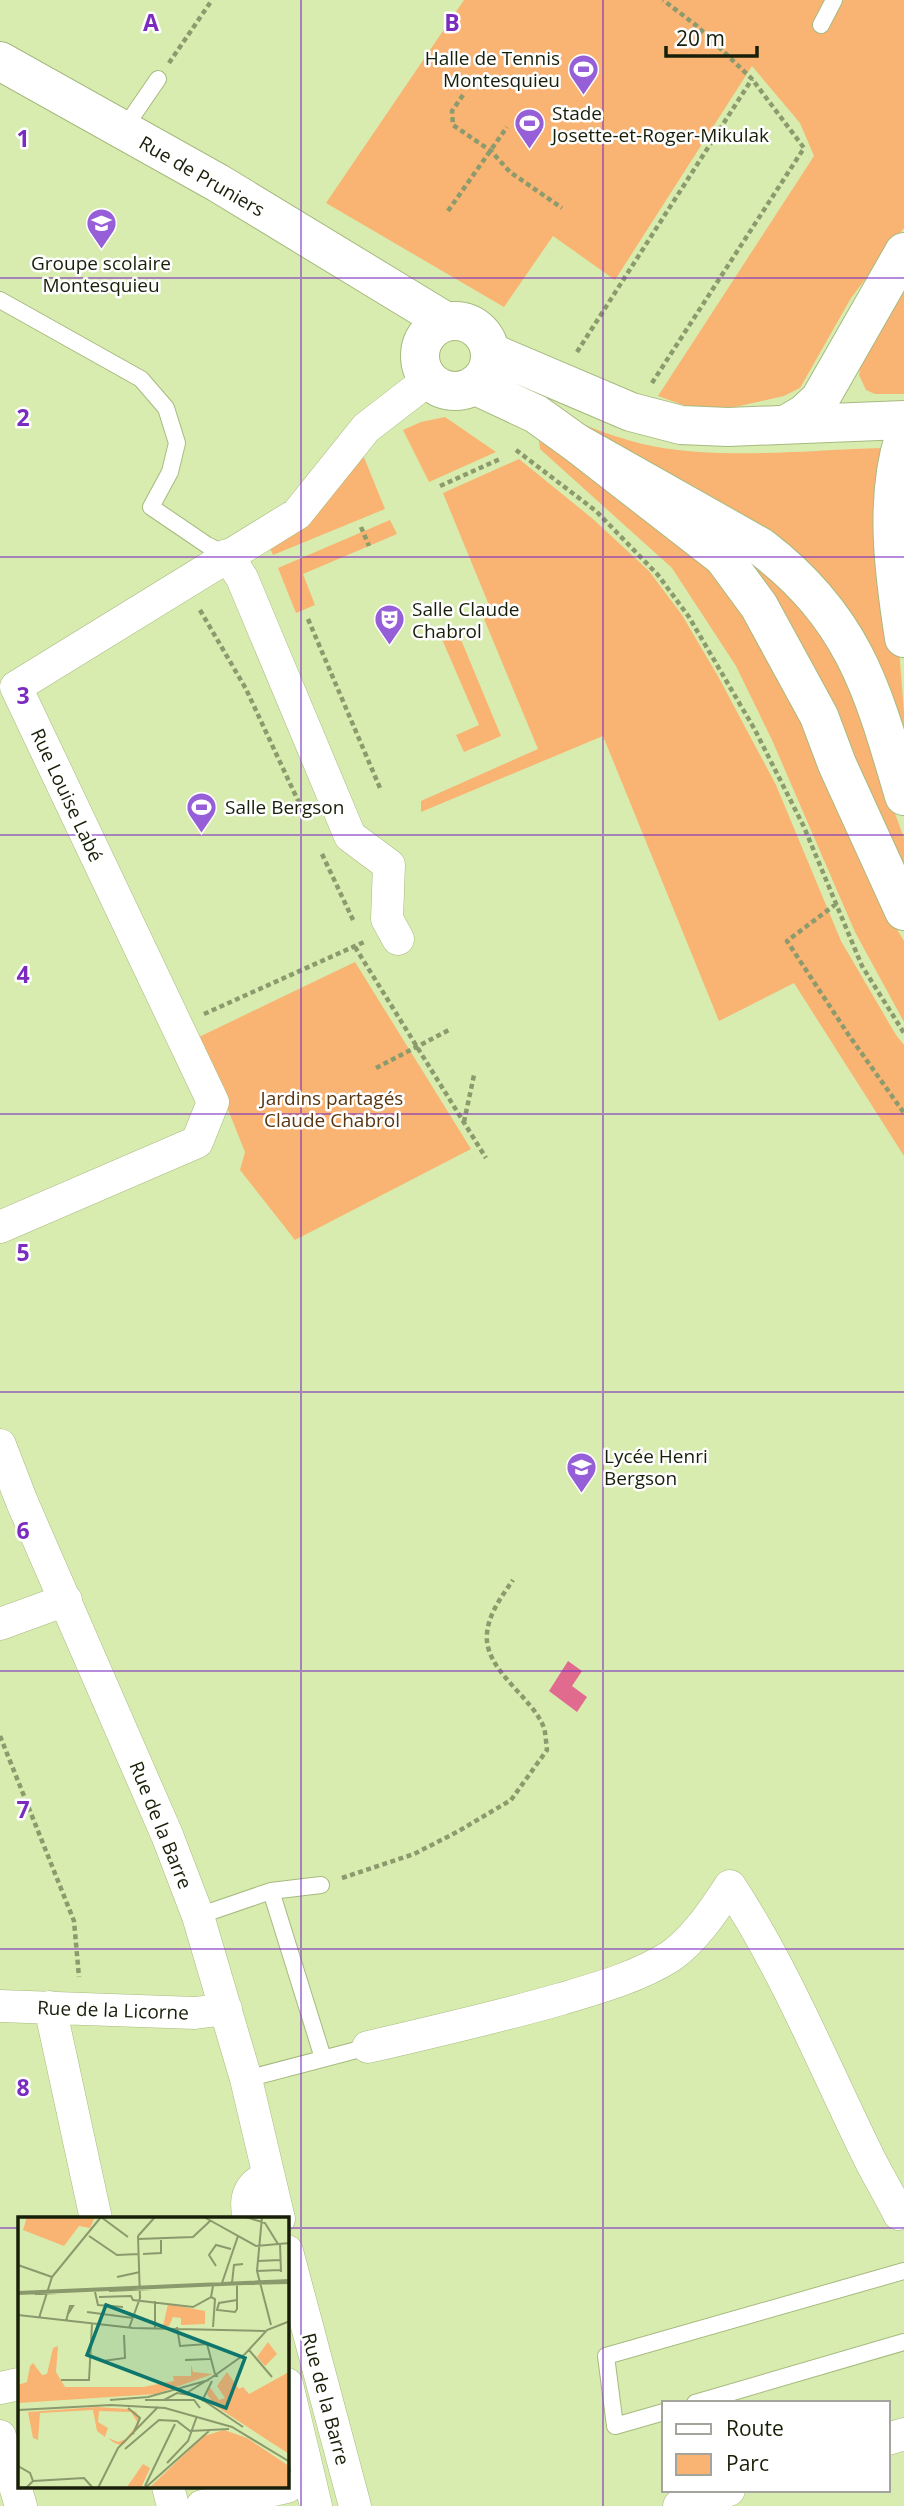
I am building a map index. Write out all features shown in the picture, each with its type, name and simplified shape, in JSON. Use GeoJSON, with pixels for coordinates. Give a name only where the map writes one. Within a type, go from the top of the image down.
{"type":"FeatureCollection","features":[{"type":"Feature","properties":{"kind":"main road","name":"Rue de Pruniers"},"geometry":{"type":"LineString","coordinates":[[0,61],[218,183],[402,295],[435,329]]}},
{"type":"Feature","properties":{"kind":"main road"},"geometry":{"type":"LineString","coordinates":[[787,424],[804,414],[820,399],[904,252]]}},
{"type":"Feature","properties":{"kind":"main road"},"geometry":{"type":"LineString","coordinates":[[462,321],[478,329],[488,343],[482,368],[465,390],[446,390],[428,380],[419,359],[420,348],[435,329],[462,321]]}},
{"type":"Feature","properties":{"kind":"main road"},"geometry":{"type":"LineString","coordinates":[[482,368],[640,399],[695,427],[787,424],[898,426],[893,520],[899,607],[904,638]]}},
{"type":"Feature","properties":{"kind":"main road"},"geometry":{"type":"LineString","coordinates":[[482,368],[536,414],[723,557],[759,606],[820,716],[837,764],[904,911]]}},
{"type":"Feature","properties":{"kind":"main road"},"geometry":{"type":"LineString","coordinates":[[575,442],[761,547],[785,565],[807,587],[838,626],[861,665],[878,709],[904,796]]}},
{"type":"Feature","properties":{"kind":"street","name":"Rue Louise Labé"},"geometry":{"type":"LineString","coordinates":[[0,1227],[197,1142],[213,1102],[16,687],[297,514],[366,428],[428,380]]}},
{"type":"Feature","properties":{"kind":"street"},"geometry":{"type":"LineString","coordinates":[[227,555],[242,578],[350,836],[389,865],[387,919],[398,939]]}},
{"type":"Feature","properties":{"kind":"street","name":"Rue de la Barre"},"geometry":{"type":"LineString","coordinates":[[0,1445],[22,1502],[167,1835],[198,1916],[246,2079],[279,2217]]}},
{"type":"Feature","properties":{"kind":"street"},"geometry":{"type":"LineString","coordinates":[[0,1624],[66,1600]]}},
{"type":"Feature","properties":{"kind":"street"},"geometry":{"type":"LineString","coordinates":[[368,2046],[514,2013],[603,1987],[640,1972],[672,1955],[711,1914],[730,1886],[755,1925],[800,2008],[899,2214]]}},
{"type":"Feature","properties":{"kind":"street","name":"Rue de la Licorne"},"geometry":{"type":"LineString","coordinates":[[0,2006],[195,2013],[226,2010]]}},
{"type":"Feature","properties":{"kind":"street"},"geometry":{"type":"LineString","coordinates":[[50,2007],[96,2217]]}},
{"type":"Feature","properties":{"kind":"street"},"geometry":{"type":"LineString","coordinates":[[248,2215],[246,2204],[250,2190],[261,2179],[269,2177]]}},
{"type":"Feature","properties":{"kind":"street","name":"Rue de la Barre"},"geometry":{"type":"LineString","coordinates":[[289,2258],[355,2506]]}},
{"type":"Feature","properties":{"kind":"street"},"geometry":{"type":"LineString","coordinates":[[0,2388],[18,2384]]}},
{"type":"Feature","properties":{"kind":"street"},"geometry":{"type":"LineString","coordinates":[[202,2506],[300,2490],[289,2400]]}},
{"type":"Feature","properties":{"kind":"street"},"geometry":{"type":"LineString","coordinates":[[0,2436],[21,2506]]}},
{"type":"Feature","properties":{"kind":"street"},"geometry":{"type":"LineString","coordinates":[[168,2488],[173,2506]]}},
{"type":"Feature","properties":{"kind":"street"},"geometry":{"type":"LineString","coordinates":[[680,2506],[723,2492]]}},
{"type":"Feature","properties":{"kind":"lane"},"geometry":{"type":"LineString","coordinates":[[821,25],[834,0]]}},
{"type":"Feature","properties":{"kind":"lane"},"geometry":{"type":"LineString","coordinates":[[123,130],[158,79]]}},
{"type":"Feature","properties":{"kind":"lane"},"geometry":{"type":"LineString","coordinates":[[0,300],[141,379],[166,408],[177,443],[170,472],[151,507],[207,545],[227,555]]}},
{"type":"Feature","properties":{"kind":"lane"},"geometry":{"type":"LineString","coordinates":[[198,1916],[271,1891],[321,1885]]}},
{"type":"Feature","properties":{"kind":"lane"},"geometry":{"type":"LineString","coordinates":[[271,1891],[323,2058]]}},
{"type":"Feature","properties":{"kind":"lane"},"geometry":{"type":"LineString","coordinates":[[246,2079],[368,2046]]}},
{"type":"Feature","properties":{"kind":"lane"},"geometry":{"type":"LineString","coordinates":[[662,2413],[615,2426],[606,2356],[904,2271]]}},
{"type":"Feature","properties":{"kind":"lane"},"geometry":{"type":"LineString","coordinates":[[702,2401],[904,2342]]}},
{"type":"Feature","properties":{"kind":"path"},"geometry":{"type":"LineString","coordinates":[[158,79],[212,0]]}},
{"type":"Feature","properties":{"kind":"path"},"geometry":{"type":"LineString","coordinates":[[640,399],[804,148],[752,79],[697,26],[663,0]]}},
{"type":"Feature","properties":{"kind":"path"},"geometry":{"type":"LineString","coordinates":[[570,363],[752,79]]}},
{"type":"Feature","properties":{"kind":"path"},"geometry":{"type":"LineString","coordinates":[[463,95],[452,111],[453,125],[491,151],[509,172],[562,208]]}},
{"type":"Feature","properties":{"kind":"path"},"geometry":{"type":"LineString","coordinates":[[448,211],[508,127]]}},
{"type":"Feature","properties":{"kind":"path"},"geometry":{"type":"LineString","coordinates":[[516,450],[596,511],[658,575],[689,617],[755,730],[804,827],[862,966],[904,1033]]}},
{"type":"Feature","properties":{"kind":"path"},"geometry":{"type":"LineString","coordinates":[[440,486],[500,459]]}},
{"type":"Feature","properties":{"kind":"path"},"geometry":{"type":"LineString","coordinates":[[361,527],[369,546]]}},
{"type":"Feature","properties":{"kind":"path"},"geometry":{"type":"LineString","coordinates":[[194,600],[246,689],[310,827]]}},
{"type":"Feature","properties":{"kind":"path"},"geometry":{"type":"LineString","coordinates":[[308,619],[380,788]]}},
{"type":"Feature","properties":{"kind":"path"},"geometry":{"type":"LineString","coordinates":[[201,1016],[365,943],[321,850]]}},
{"type":"Feature","properties":{"kind":"path"},"geometry":{"type":"LineString","coordinates":[[836,904],[787,941],[904,1113]]}},
{"type":"Feature","properties":{"kind":"path"},"geometry":{"type":"LineString","coordinates":[[355,947],[486,1158]]}},
{"type":"Feature","properties":{"kind":"path"},"geometry":{"type":"LineString","coordinates":[[376,1068],[449,1030]]}},
{"type":"Feature","properties":{"kind":"path"},"geometry":{"type":"LineString","coordinates":[[464,1122],[474,1075]]}},
{"type":"Feature","properties":{"kind":"path"},"geometry":{"type":"LineString","coordinates":[[344,1878],[414,1854],[511,1800],[547,1750],[544,1728],[491,1657],[486,1634],[495,1607],[513,1580]]}},
{"type":"Feature","properties":{"kind":"path"},"geometry":{"type":"LineString","coordinates":[[0,1736],[74,1921],[79,1977]]}},
{"type":"Feature","properties":{"kind":"green space","name":"Stade Josette-et-Roger-Mikulak"},"geometry":{"type":"Polygon","coordinates":[[[464,0],[904,0],[904,228],[851,298],[800,388],[784,396],[735,407],[697,410],[658,396],[814,156],[800,123],[752,66],[615,280],[553,236],[504,307],[326,203],[464,0]]]}},
{"type":"Feature","properties":{"kind":"green space"},"geometry":{"type":"Polygon","coordinates":[[[904,281],[904,394],[875,394],[866,390],[859,375],[862,358],[904,281]]]}},
{"type":"Feature","properties":{"kind":"green space"},"geometry":{"type":"Polygon","coordinates":[[[561,416],[629,440],[680,450],[767,453],[883,448],[904,712],[904,750],[863,646],[561,416]]]}},
{"type":"Feature","properties":{"kind":"green space"},"geometry":{"type":"Polygon","coordinates":[[[445,417],[496,452],[429,482],[403,430],[421,422],[445,417]]]}},
{"type":"Feature","properties":{"kind":"green space"},"geometry":{"type":"Polygon","coordinates":[[[543,434],[707,566],[753,627],[785,681],[890,918],[904,941],[904,1022],[855,932],[772,740],[736,666],[672,568],[540,449],[539,441],[543,434]]]}},
{"type":"Feature","properties":{"kind":"green space"},"geometry":{"type":"Polygon","coordinates":[[[361,450],[385,509],[273,555],[269,546],[361,450]]]}},
{"type":"Feature","properties":{"kind":"green space"},"geometry":{"type":"Polygon","coordinates":[[[519,459],[593,519],[649,571],[682,615],[719,678],[776,785],[841,941],[904,1045],[904,1156],[794,983],[719,1021],[603,736],[421,812],[421,801],[538,749],[482,614],[491,610],[443,493],[519,459]]]}},
{"type":"Feature","properties":{"kind":"green space"},"geometry":{"type":"Polygon","coordinates":[[[390,520],[397,534],[303,574],[315,605],[296,613],[278,568],[390,520]]]}},
{"type":"Feature","properties":{"kind":"green space"},"geometry":{"type":"Polygon","coordinates":[[[764,568],[814,623],[845,676],[904,838],[904,894],[753,572],[764,568]]]}},
{"type":"Feature","properties":{"kind":"green space"},"geometry":{"type":"Polygon","coordinates":[[[457,630],[501,736],[464,752],[456,735],[479,725],[441,637],[457,630]]]}},
{"type":"Feature","properties":{"kind":"green space","name":"Jardins partagés Claude Chabrol"},"geometry":{"type":"Polygon","coordinates":[[[355,962],[471,1149],[295,1240],[240,1170],[245,1152],[199,1037],[355,962]]]}},
{"type":"Feature","properties":{"kind":"shaded area"},"geometry":{"type":"Polygon","coordinates":[[[568,1661],[582,1671],[572,1686],[587,1697],[577,1712],[549,1691],[568,1661]]]}},
{"type":"Feature","properties":{"kind":"place","name":"Halle de Tennis Montesquieu"},"geometry":{"type":"Point","coordinates":[583,96]}},
{"type":"Feature","properties":{"kind":"place","name":"Stade Josette-et-Roger-Mikulak"},"geometry":{"type":"Point","coordinates":[529,151]}},
{"type":"Feature","properties":{"kind":"place","name":"Groupe scolaire Montesquieu"},"geometry":{"type":"Point","coordinates":[101,251]}},
{"type":"Feature","properties":{"kind":"place","name":"Salle Claude Chabrol"},"geometry":{"type":"Point","coordinates":[389,647]}},
{"type":"Feature","properties":{"kind":"place","name":"Salle Bergson"},"geometry":{"type":"Point","coordinates":[202,834]}},
{"type":"Feature","properties":{"kind":"place","name":"Lycée Henri Bergson"},"geometry":{"type":"Point","coordinates":[581,1494]}}]}
